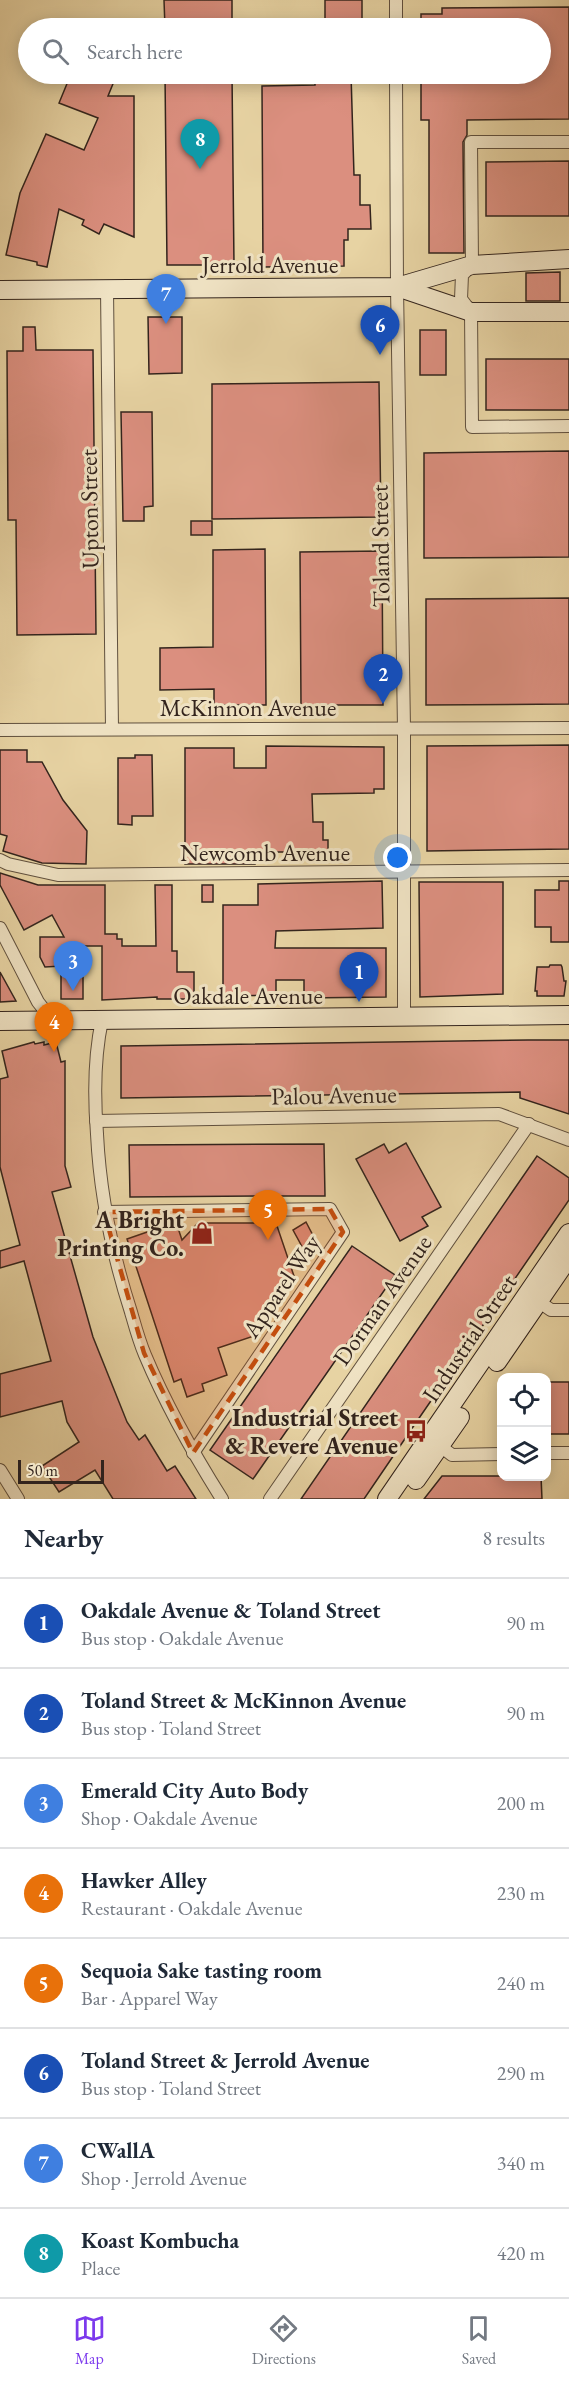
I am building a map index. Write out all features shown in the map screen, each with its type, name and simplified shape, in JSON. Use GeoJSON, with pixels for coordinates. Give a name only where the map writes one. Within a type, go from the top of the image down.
{"type":"FeatureCollection","features":[{"type":"Feature","properties":{"kind":"street"},"geometry":{"type":"LineString","coordinates":[[396,0],[396,18]]}},
{"type":"Feature","properties":{"kind":"street","name":"Toland Street"},"geometry":{"type":"LineString","coordinates":[[396,84],[404,728],[404,1018]]}},
{"type":"Feature","properties":{"kind":"street"},"geometry":{"type":"LineString","coordinates":[[569,142],[471,142],[472,265],[462,275],[461,299],[471,312],[472,428],[569,426]]}},
{"type":"Feature","properties":{"kind":"street","name":"Jerrold Avenue"},"geometry":{"type":"LineString","coordinates":[[0,290],[397,287],[472,265],[569,259]]}},
{"type":"Feature","properties":{"kind":"street","name":"Jerrold Avenue"},"geometry":{"type":"LineString","coordinates":[[397,287],[471,312],[569,312]]}},
{"type":"Feature","properties":{"kind":"street","name":"Upton Street"},"geometry":{"type":"LineString","coordinates":[[107,289],[112,729]]}},
{"type":"Feature","properties":{"kind":"street","name":"McKinnon Avenue"},"geometry":{"type":"LineString","coordinates":[[0,730],[569,728]]}},
{"type":"Feature","properties":{"kind":"street","name":"Newcomb Avenue"},"geometry":{"type":"LineString","coordinates":[[0,860],[8,864],[58,875],[569,870]]}},
{"type":"Feature","properties":{"kind":"street"},"geometry":{"type":"LineString","coordinates":[[0,928],[38,1002],[53,1021]]}},
{"type":"Feature","properties":{"kind":"street","name":"Oakdale Avenue"},"geometry":{"type":"LineString","coordinates":[[0,1021],[569,1015]]}},
{"type":"Feature","properties":{"kind":"street"},"geometry":{"type":"LineString","coordinates":[[102,1020],[97,1043],[96,1121],[104,1212],[121,1282],[144,1353],[193,1453],[222,1499]]}},
{"type":"Feature","properties":{"kind":"street","name":"Palou Avenue"},"geometry":{"type":"LineString","coordinates":[[96,1121],[499,1114],[569,1140]]}},
{"type":"Feature","properties":{"kind":"street","name":"Dorman Avenue"},"geometry":{"type":"LineString","coordinates":[[270,1499],[528,1124]]}},
{"type":"Feature","properties":{"kind":"street","name":"Apparel Way"},"geometry":{"type":"LineString","coordinates":[[104,1212],[330,1209],[343,1232],[193,1453]]}},
{"type":"Feature","properties":{"kind":"street","name":"Industrial Street"},"geometry":{"type":"LineString","coordinates":[[387,1499],[434,1442],[533,1298],[569,1233]]}},
{"type":"Feature","properties":{"kind":"street","name":"Industrial Street"},"geometry":{"type":"LineString","coordinates":[[533,1298],[569,1257]]}},
{"type":"Feature","properties":{"kind":"street"},"geometry":{"type":"LineString","coordinates":[[533,1298],[551,1310],[569,1310]]}},
{"type":"Feature","properties":{"kind":"street"},"geometry":{"type":"LineString","coordinates":[[434,1442],[452,1455],[497,1454]]}},
{"type":"Feature","properties":{"kind":"street","name":"Industrial Street"},"geometry":{"type":"LineString","coordinates":[[403,1499],[434,1442]]}},
{"type":"Feature","properties":{"kind":"street"},"geometry":{"type":"LineString","coordinates":[[551,1453],[569,1453]]}},
{"type":"Feature","properties":{"kind":"street"},"geometry":{"type":"LineString","coordinates":[[0,1470],[18,1499]]}},
{"type":"Feature","properties":{"kind":"highlighted area"},"geometry":{"type":"Polygon","coordinates":[[[330,1209],[343,1232],[193,1453],[144,1353],[104,1212],[330,1209]]]}},
{"type":"Feature","properties":{"kind":"building"},"geometry":{"type":"Polygon","coordinates":[[[164,0],[232,0],[232,18],[165,18],[164,0]]]}},
{"type":"Feature","properties":{"kind":"building"},"geometry":{"type":"Polygon","coordinates":[[[325,0],[362,0],[362,18],[325,18],[325,0]]]}},
{"type":"Feature","properties":{"kind":"building"},"geometry":{"type":"Polygon","coordinates":[[[569,7],[569,119],[467,120],[467,135],[463,142],[464,253],[429,253],[429,120],[421,120],[421,84],[551,84],[551,18],[421,18],[421,14],[442,14],[442,8],[569,7]]]}},
{"type":"Feature","properties":{"kind":"building"},"geometry":{"type":"Polygon","coordinates":[[[67,84],[113,84],[108,96],[134,96],[134,237],[104,224],[99,234],[82,225],[84,220],[59,209],[47,267],[37,265],[37,262],[6,255],[20,193],[46,134],[84,150],[98,118],[59,103],[67,84]]]}},
{"type":"Feature","properties":{"kind":"building"},"geometry":{"type":"Polygon","coordinates":[[[165,84],[232,84],[234,265],[167,265],[165,84]]]}},
{"type":"Feature","properties":{"kind":"building"},"geometry":{"type":"Polygon","coordinates":[[[351,84],[354,175],[360,175],[360,205],[370,205],[371,229],[348,229],[348,240],[344,240],[344,266],[263,267],[262,86],[351,84]]]}},
{"type":"Feature","properties":{"kind":"building"},"geometry":{"type":"Polygon","coordinates":[[[569,161],[569,216],[486,216],[486,162],[569,161]]]}},
{"type":"Feature","properties":{"kind":"building"},"geometry":{"type":"Polygon","coordinates":[[[560,272],[560,301],[526,301],[526,273],[560,272]]]}},
{"type":"Feature","properties":{"kind":"building"},"geometry":{"type":"Polygon","coordinates":[[[148,317],[182,317],[182,373],[149,374],[148,317]]]}},
{"type":"Feature","properties":{"kind":"building"},"geometry":{"type":"Polygon","coordinates":[[[23,327],[35,327],[36,350],[93,350],[96,634],[17,635],[16,520],[8,520],[7,351],[23,351],[23,327]]]}},
{"type":"Feature","properties":{"kind":"building"},"geometry":{"type":"Polygon","coordinates":[[[420,330],[446,330],[446,375],[420,375],[420,330]]]}},
{"type":"Feature","properties":{"kind":"building"},"geometry":{"type":"Polygon","coordinates":[[[486,359],[569,359],[569,410],[486,410],[486,359]]]}},
{"type":"Feature","properties":{"kind":"building"},"geometry":{"type":"Polygon","coordinates":[[[379,382],[381,517],[212,519],[212,384],[379,382]]]}},
{"type":"Feature","properties":{"kind":"building"},"geometry":{"type":"Polygon","coordinates":[[[121,412],[152,412],[153,506],[144,507],[144,521],[123,521],[121,412]]]}},
{"type":"Feature","properties":{"kind":"building"},"geometry":{"type":"Polygon","coordinates":[[[569,451],[569,557],[424,558],[424,453],[569,451]]]}},
{"type":"Feature","properties":{"kind":"building"},"geometry":{"type":"Polygon","coordinates":[[[191,521],[212,521],[212,535],[191,535],[191,521]]]}},
{"type":"Feature","properties":{"kind":"building"},"geometry":{"type":"Polygon","coordinates":[[[265,549],[266,705],[214,705],[214,689],[160,690],[160,648],[213,647],[213,550],[265,549]]]}},
{"type":"Feature","properties":{"kind":"building"},"geometry":{"type":"Polygon","coordinates":[[[382,551],[383,705],[301,705],[300,552],[382,551]]]}},
{"type":"Feature","properties":{"kind":"building"},"geometry":{"type":"Polygon","coordinates":[[[569,598],[569,704],[426,705],[426,599],[569,598]]]}},
{"type":"Feature","properties":{"kind":"building"},"geometry":{"type":"Polygon","coordinates":[[[569,745],[569,849],[427,851],[427,746],[569,745]]]}},
{"type":"Feature","properties":{"kind":"building"},"geometry":{"type":"Polygon","coordinates":[[[266,746],[384,747],[384,789],[374,789],[374,793],[312,794],[313,822],[323,822],[323,840],[328,840],[328,855],[309,855],[309,852],[255,852],[255,864],[185,864],[185,748],[234,748],[234,768],[266,768],[266,746]]]}},
{"type":"Feature","properties":{"kind":"building"},"geometry":{"type":"Polygon","coordinates":[[[0,750],[27,750],[27,762],[42,762],[63,800],[87,831],[86,864],[42,863],[3,851],[7,836],[0,834],[0,750]]]}},
{"type":"Feature","properties":{"kind":"building"},"geometry":{"type":"Polygon","coordinates":[[[135,755],[152,755],[153,816],[132,816],[132,825],[118,824],[118,758],[135,758],[135,755]]]}},
{"type":"Feature","properties":{"kind":"building"},"geometry":{"type":"Polygon","coordinates":[[[0,873],[38,885],[105,885],[105,934],[117,934],[117,939],[122,939],[122,946],[156,946],[155,885],[172,885],[172,951],[177,951],[177,972],[194,972],[194,999],[157,999],[157,997],[102,1000],[102,946],[83,946],[83,999],[61,999],[61,966],[45,967],[40,957],[40,937],[64,937],[52,915],[24,930],[0,885],[0,873]]]}},
{"type":"Feature","properties":{"kind":"building"},"geometry":{"type":"Polygon","coordinates":[[[382,881],[383,928],[276,931],[275,948],[386,948],[386,997],[304,998],[304,980],[276,980],[276,995],[223,996],[223,905],[258,905],[258,884],[382,881]]]}},
{"type":"Feature","properties":{"kind":"building"},"geometry":{"type":"Polygon","coordinates":[[[559,881],[569,881],[569,942],[551,942],[551,927],[535,927],[535,890],[559,890],[559,881]]]}},
{"type":"Feature","properties":{"kind":"building"},"geometry":{"type":"Polygon","coordinates":[[[419,882],[503,882],[503,994],[420,997],[419,882]]]}},
{"type":"Feature","properties":{"kind":"building"},"geometry":{"type":"Polygon","coordinates":[[[202,885],[213,885],[213,902],[202,902],[202,885]]]}},
{"type":"Feature","properties":{"kind":"building"},"geometry":{"type":"Polygon","coordinates":[[[550,965],[561,965],[562,967],[564,981],[566,981],[564,996],[537,996],[537,991],[535,991],[537,967],[549,967],[550,965]]]}},
{"type":"Feature","properties":{"kind":"building"},"geometry":{"type":"Polygon","coordinates":[[[0,972],[16,1001],[0,1002],[0,972]]]}},
{"type":"Feature","properties":{"kind":"building"},"geometry":{"type":"Polygon","coordinates":[[[569,1040],[569,1114],[520,1098],[520,1092],[121,1098],[121,1046],[569,1040]]]}},
{"type":"Feature","properties":{"kind":"building"},"geometry":{"type":"Polygon","coordinates":[[[34,1042],[35,1044],[44,1042],[44,1045],[56,1042],[61,1062],[65,1061],[65,1166],[71,1187],[52,1192],[93,1337],[127,1422],[139,1440],[145,1435],[167,1471],[175,1466],[196,1499],[113,1499],[95,1470],[59,1492],[42,1466],[79,1442],[67,1422],[62,1401],[0,1417],[0,1374],[51,1361],[24,1261],[0,1268],[0,1251],[20,1245],[0,1167],[0,1079],[8,1077],[2,1051],[34,1042]]]}},
{"type":"Feature","properties":{"kind":"building"},"geometry":{"type":"Polygon","coordinates":[[[406,1143],[441,1207],[422,1217],[428,1226],[400,1241],[356,1159],[384,1144],[389,1153],[406,1143]]]}},
{"type":"Feature","properties":{"kind":"building"},"geometry":{"type":"Polygon","coordinates":[[[324,1144],[325,1196],[274,1196],[272,1192],[263,1196],[130,1197],[129,1145],[324,1144]]]}},
{"type":"Feature","properties":{"kind":"building"},"geometry":{"type":"Polygon","coordinates":[[[537,1156],[569,1178],[569,1200],[364,1499],[301,1499],[537,1156]]]}},
{"type":"Feature","properties":{"kind":"building"},"geometry":{"type":"Polygon","coordinates":[[[176,1222],[182,1240],[198,1223],[276,1223],[295,1279],[257,1335],[218,1348],[227,1375],[202,1384],[204,1391],[187,1397],[181,1379],[174,1382],[127,1239],[176,1222]]]}},
{"type":"Feature","properties":{"kind":"building"},"geometry":{"type":"Polygon","coordinates":[[[306,1222],[318,1245],[305,1252],[293,1230],[306,1222]]]}},
{"type":"Feature","properties":{"kind":"building"},"geometry":{"type":"Polygon","coordinates":[[[352,1246],[395,1275],[253,1479],[210,1450],[352,1246]]]}},
{"type":"Feature","properties":{"kind":"building"},"geometry":{"type":"Polygon","coordinates":[[[551,1382],[569,1382],[569,1434],[551,1434],[551,1382]]]}},
{"type":"Feature","properties":{"kind":"building"},"geometry":{"type":"Polygon","coordinates":[[[442,1476],[497,1476],[497,1481],[541,1481],[542,1499],[424,1499],[442,1476]]]}},
{"type":"Feature","properties":{"kind":"place","name":"Koast Kombucha"},"geometry":{"type":"Point","coordinates":[200,169]}},
{"type":"Feature","properties":{"kind":"place","name":"CWallA"},"geometry":{"type":"Point","coordinates":[166,324]}},
{"type":"Feature","properties":{"kind":"place","name":"Toland Street & Jerrold Avenue"},"geometry":{"type":"Point","coordinates":[380,355]}},
{"type":"Feature","properties":{"kind":"place","name":"Toland Street & McKinnon Avenue"},"geometry":{"type":"Point","coordinates":[383,704]}},
{"type":"Feature","properties":{"kind":"place","name":"Emerald City Auto Body"},"geometry":{"type":"Point","coordinates":[73,991]}},
{"type":"Feature","properties":{"kind":"place","name":"Oakdale Avenue & Toland Street"},"geometry":{"type":"Point","coordinates":[359,1002]}},
{"type":"Feature","properties":{"kind":"place","name":"Hawker Alley"},"geometry":{"type":"Point","coordinates":[54,1052]}},
{"type":"Feature","properties":{"kind":"place","name":"A Bright Printing Co."},"geometry":{"type":"Point","coordinates":[202,1233]}},
{"type":"Feature","properties":{"kind":"place","name":"Sequoia Sake tasting room"},"geometry":{"type":"Point","coordinates":[268,1240]}},
{"type":"Feature","properties":{"kind":"place","name":"Industrial Street & Revere Avenue"},"geometry":{"type":"Point","coordinates":[416,1431]}}]}
